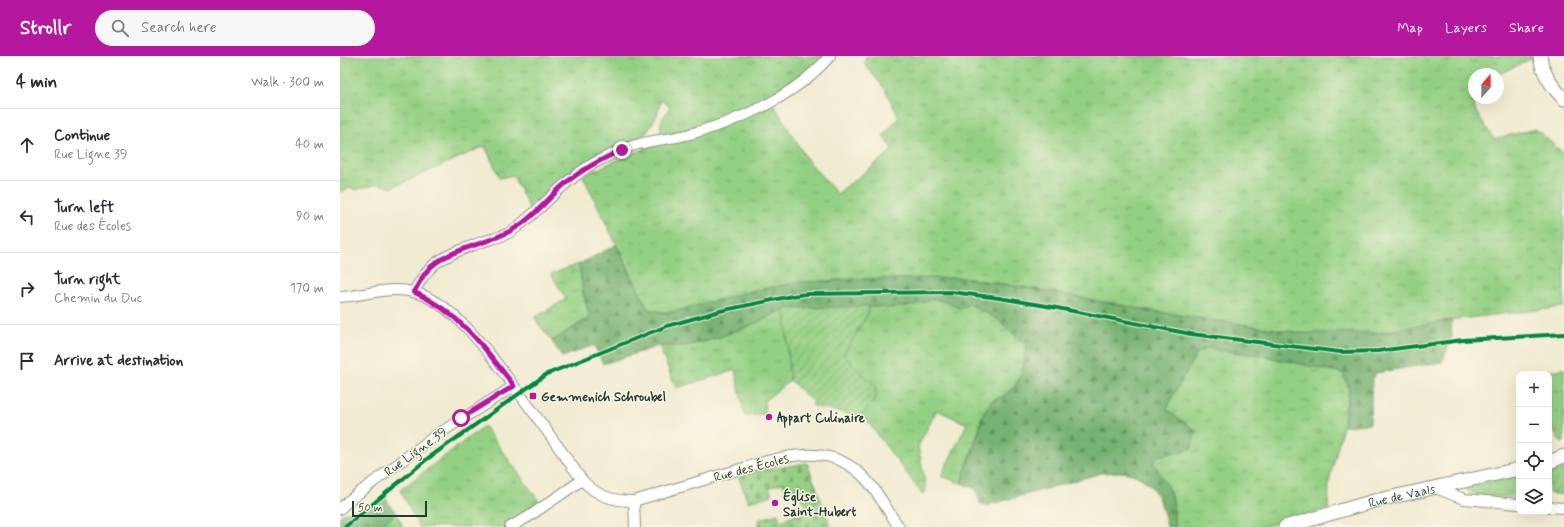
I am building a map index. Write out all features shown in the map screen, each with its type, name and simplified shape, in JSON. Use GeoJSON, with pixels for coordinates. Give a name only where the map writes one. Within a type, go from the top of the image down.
{"type":"FeatureCollection","features":[{"type":"Feature","properties":{"kind":"main road"},"geometry":{"type":"LineString","coordinates":[[1540,56],[1544,72],[1558,93],[1564,99]]}},
{"type":"Feature","properties":{"kind":"main road"},"geometry":{"type":"LineString","coordinates":[[1552,461],[1564,456]]}},
{"type":"Feature","properties":{"kind":"main road","name":"Rue de Vaals"},"geometry":{"type":"LineString","coordinates":[[1285,527],[1374,501],[1516,470]]}},
{"type":"Feature","properties":{"kind":"street"},"geometry":{"type":"LineString","coordinates":[[414,292],[426,272],[432,266],[439,261],[471,246],[500,236],[517,228],[567,182],[589,166],[633,146],[688,134],[724,123],[754,110],[795,87],[830,56]]}},
{"type":"Feature","properties":{"kind":"street","name":"Rue des Écoles"},"geometry":{"type":"LineString","coordinates":[[340,297],[392,290],[414,292],[435,303],[464,326],[484,347],[582,480],[589,488],[599,495],[620,501],[634,501],[767,461],[787,456],[820,454],[852,467],[870,483],[899,527]]}},
{"type":"Feature","properties":{"kind":"street","name":"Rue Ligne 39"},"geometry":{"type":"LineString","coordinates":[[340,509],[348,501],[435,436],[514,386]]}},
{"type":"Feature","properties":{"kind":"street"},"geometry":{"type":"LineString","coordinates":[[510,527],[528,517],[582,480]]}},
{"type":"Feature","properties":{"kind":"street"},"geometry":{"type":"LineString","coordinates":[[1433,487],[1464,499],[1516,504]]}},
{"type":"Feature","properties":{"kind":"street"},"geometry":{"type":"LineString","coordinates":[[634,501],[635,527]]}},
{"type":"Feature","properties":{"kind":"street"},"geometry":{"type":"LineString","coordinates":[[1552,506],[1564,508]]}},
{"type":"Feature","properties":{"kind":"green space"},"geometry":{"type":"Polygon","coordinates":[[[340,56],[825,56],[814,67],[766,101],[698,127],[668,134],[662,133],[660,126],[670,107],[661,100],[657,115],[647,132],[640,140],[606,152],[578,168],[551,189],[530,210],[513,175],[500,178],[485,146],[391,188],[379,184],[354,190],[351,187],[340,192],[340,56]]]}},
{"type":"Feature","properties":{"kind":"green space"},"geometry":{"type":"Polygon","coordinates":[[[866,56],[1533,56],[1533,58],[1504,71],[1504,68],[1468,68],[1468,104],[1474,104],[1476,112],[1494,139],[1536,129],[1564,154],[1564,307],[1451,320],[1377,333],[1300,333],[1152,311],[1029,288],[963,278],[855,279],[795,283],[752,291],[668,313],[648,309],[583,176],[653,145],[774,105],[806,158],[837,194],[893,150],[883,136],[899,117],[884,88],[864,63],[866,56]]]}},
{"type":"Feature","properties":{"kind":"green space"},"geometry":{"type":"Polygon","coordinates":[[[616,245],[648,309],[668,313],[752,291],[795,283],[855,279],[963,278],[1029,288],[1152,311],[1300,333],[1377,333],[1451,320],[1452,337],[1442,362],[1376,373],[1372,380],[1370,424],[1343,426],[1349,389],[1343,373],[1264,356],[1207,348],[1197,353],[1171,399],[1167,410],[1196,431],[1191,449],[1157,456],[1153,462],[1167,486],[1173,501],[1175,527],[1167,527],[1162,507],[1154,490],[1141,478],[1132,474],[1121,472],[1102,473],[985,506],[980,503],[976,489],[961,483],[984,413],[991,402],[1010,392],[1019,381],[1025,359],[1026,345],[997,319],[970,304],[960,308],[932,299],[917,305],[889,308],[870,306],[785,309],[749,326],[714,339],[684,346],[659,346],[603,364],[594,345],[562,357],[552,341],[590,317],[583,293],[579,264],[616,245]]]}},
{"type":"Feature","properties":{"kind":"green space"},"geometry":{"type":"Polygon","coordinates":[[[579,264],[583,293],[590,317],[552,341],[534,318],[566,299],[551,274],[579,264]]]}},
{"type":"Feature","properties":{"kind":"green space"},"geometry":{"type":"Polygon","coordinates":[[[932,299],[960,308],[970,304],[997,319],[1026,345],[1022,371],[1015,385],[1003,396],[994,399],[981,418],[979,430],[961,483],[941,476],[967,424],[937,410],[918,446],[926,487],[922,494],[862,414],[871,405],[843,355],[867,315],[870,306],[901,306],[917,304],[932,299]]]}},
{"type":"Feature","properties":{"kind":"green space"},"geometry":{"type":"Polygon","coordinates":[[[870,306],[867,315],[843,355],[875,386],[876,397],[871,405],[858,416],[813,406],[813,402],[790,380],[785,309],[870,306]]]}},
{"type":"Feature","properties":{"kind":"green space"},"geometry":{"type":"Polygon","coordinates":[[[785,309],[790,380],[764,401],[765,414],[745,416],[735,370],[676,388],[659,346],[684,346],[714,339],[749,326],[785,309]]]}},
{"type":"Feature","properties":{"kind":"green space"},"geometry":{"type":"Polygon","coordinates":[[[1207,348],[1264,356],[1343,373],[1349,389],[1343,426],[1329,482],[1328,509],[1263,527],[1175,527],[1173,501],[1167,486],[1153,462],[1157,456],[1196,431],[1167,410],[1171,399],[1197,353],[1207,348]]]}},
{"type":"Feature","properties":{"kind":"green space"},"geometry":{"type":"Polygon","coordinates":[[[1564,369],[1563,443],[1558,439],[1552,428],[1552,371],[1536,371],[1564,369]]]}},
{"type":"Feature","properties":{"kind":"green space"},"geometry":{"type":"Polygon","coordinates":[[[484,426],[539,501],[501,527],[419,527],[400,490],[484,426]]]}},
{"type":"Feature","properties":{"kind":"green space"},"geometry":{"type":"Polygon","coordinates":[[[807,463],[831,527],[760,527],[758,520],[778,514],[780,521],[795,516],[793,512],[796,511],[798,515],[807,512],[799,489],[786,492],[783,483],[769,487],[772,495],[748,502],[738,475],[807,463]]]}},
{"type":"Feature","properties":{"kind":"green space"},"geometry":{"type":"Polygon","coordinates":[[[1564,468],[1564,495],[1552,493],[1552,473],[1564,468]]]}},
{"type":"Feature","properties":{"kind":"green space"},"geometry":{"type":"Polygon","coordinates":[[[1516,477],[1516,497],[1476,494],[1466,489],[1468,486],[1516,477]]]}},
{"type":"Feature","properties":{"kind":"green space"},"geometry":{"type":"Polygon","coordinates":[[[385,498],[396,513],[379,527],[340,527],[340,516],[344,513],[377,506],[385,498]]]}},
{"type":"Feature","properties":{"kind":"green space"},"geometry":{"type":"Polygon","coordinates":[[[396,513],[403,527],[379,527],[396,513]]]}},
{"type":"Feature","properties":{"kind":"cycle path"},"geometry":{"type":"LineString","coordinates":[[345,527],[427,459],[547,374],[667,326],[720,311],[792,296],[806,294],[951,292],[1052,307],[1191,334],[1340,352],[1378,351],[1463,340],[1564,334]]}},
{"type":"Feature","properties":{"kind":"place","name":"Gemmenich Schroubel"},"geometry":{"type":"Point","coordinates":[533,396]}},
{"type":"Feature","properties":{"kind":"place","name":"Appart Culinaire"},"geometry":{"type":"Point","coordinates":[769,417]}},
{"type":"Feature","properties":{"kind":"place","name":"Église Saint-Hubert"},"geometry":{"type":"Point","coordinates":[775,503]}},
{"type":"Feature","properties":{"kind":"route"},"geometry":{"type":"LineString","coordinates":[[461,418],[482,407],[514,386],[484,347],[464,326],[431,300],[414,292],[426,272],[439,261],[471,246],[500,236],[517,228],[567,182],[579,173],[602,159],[622,150]]}}]}
